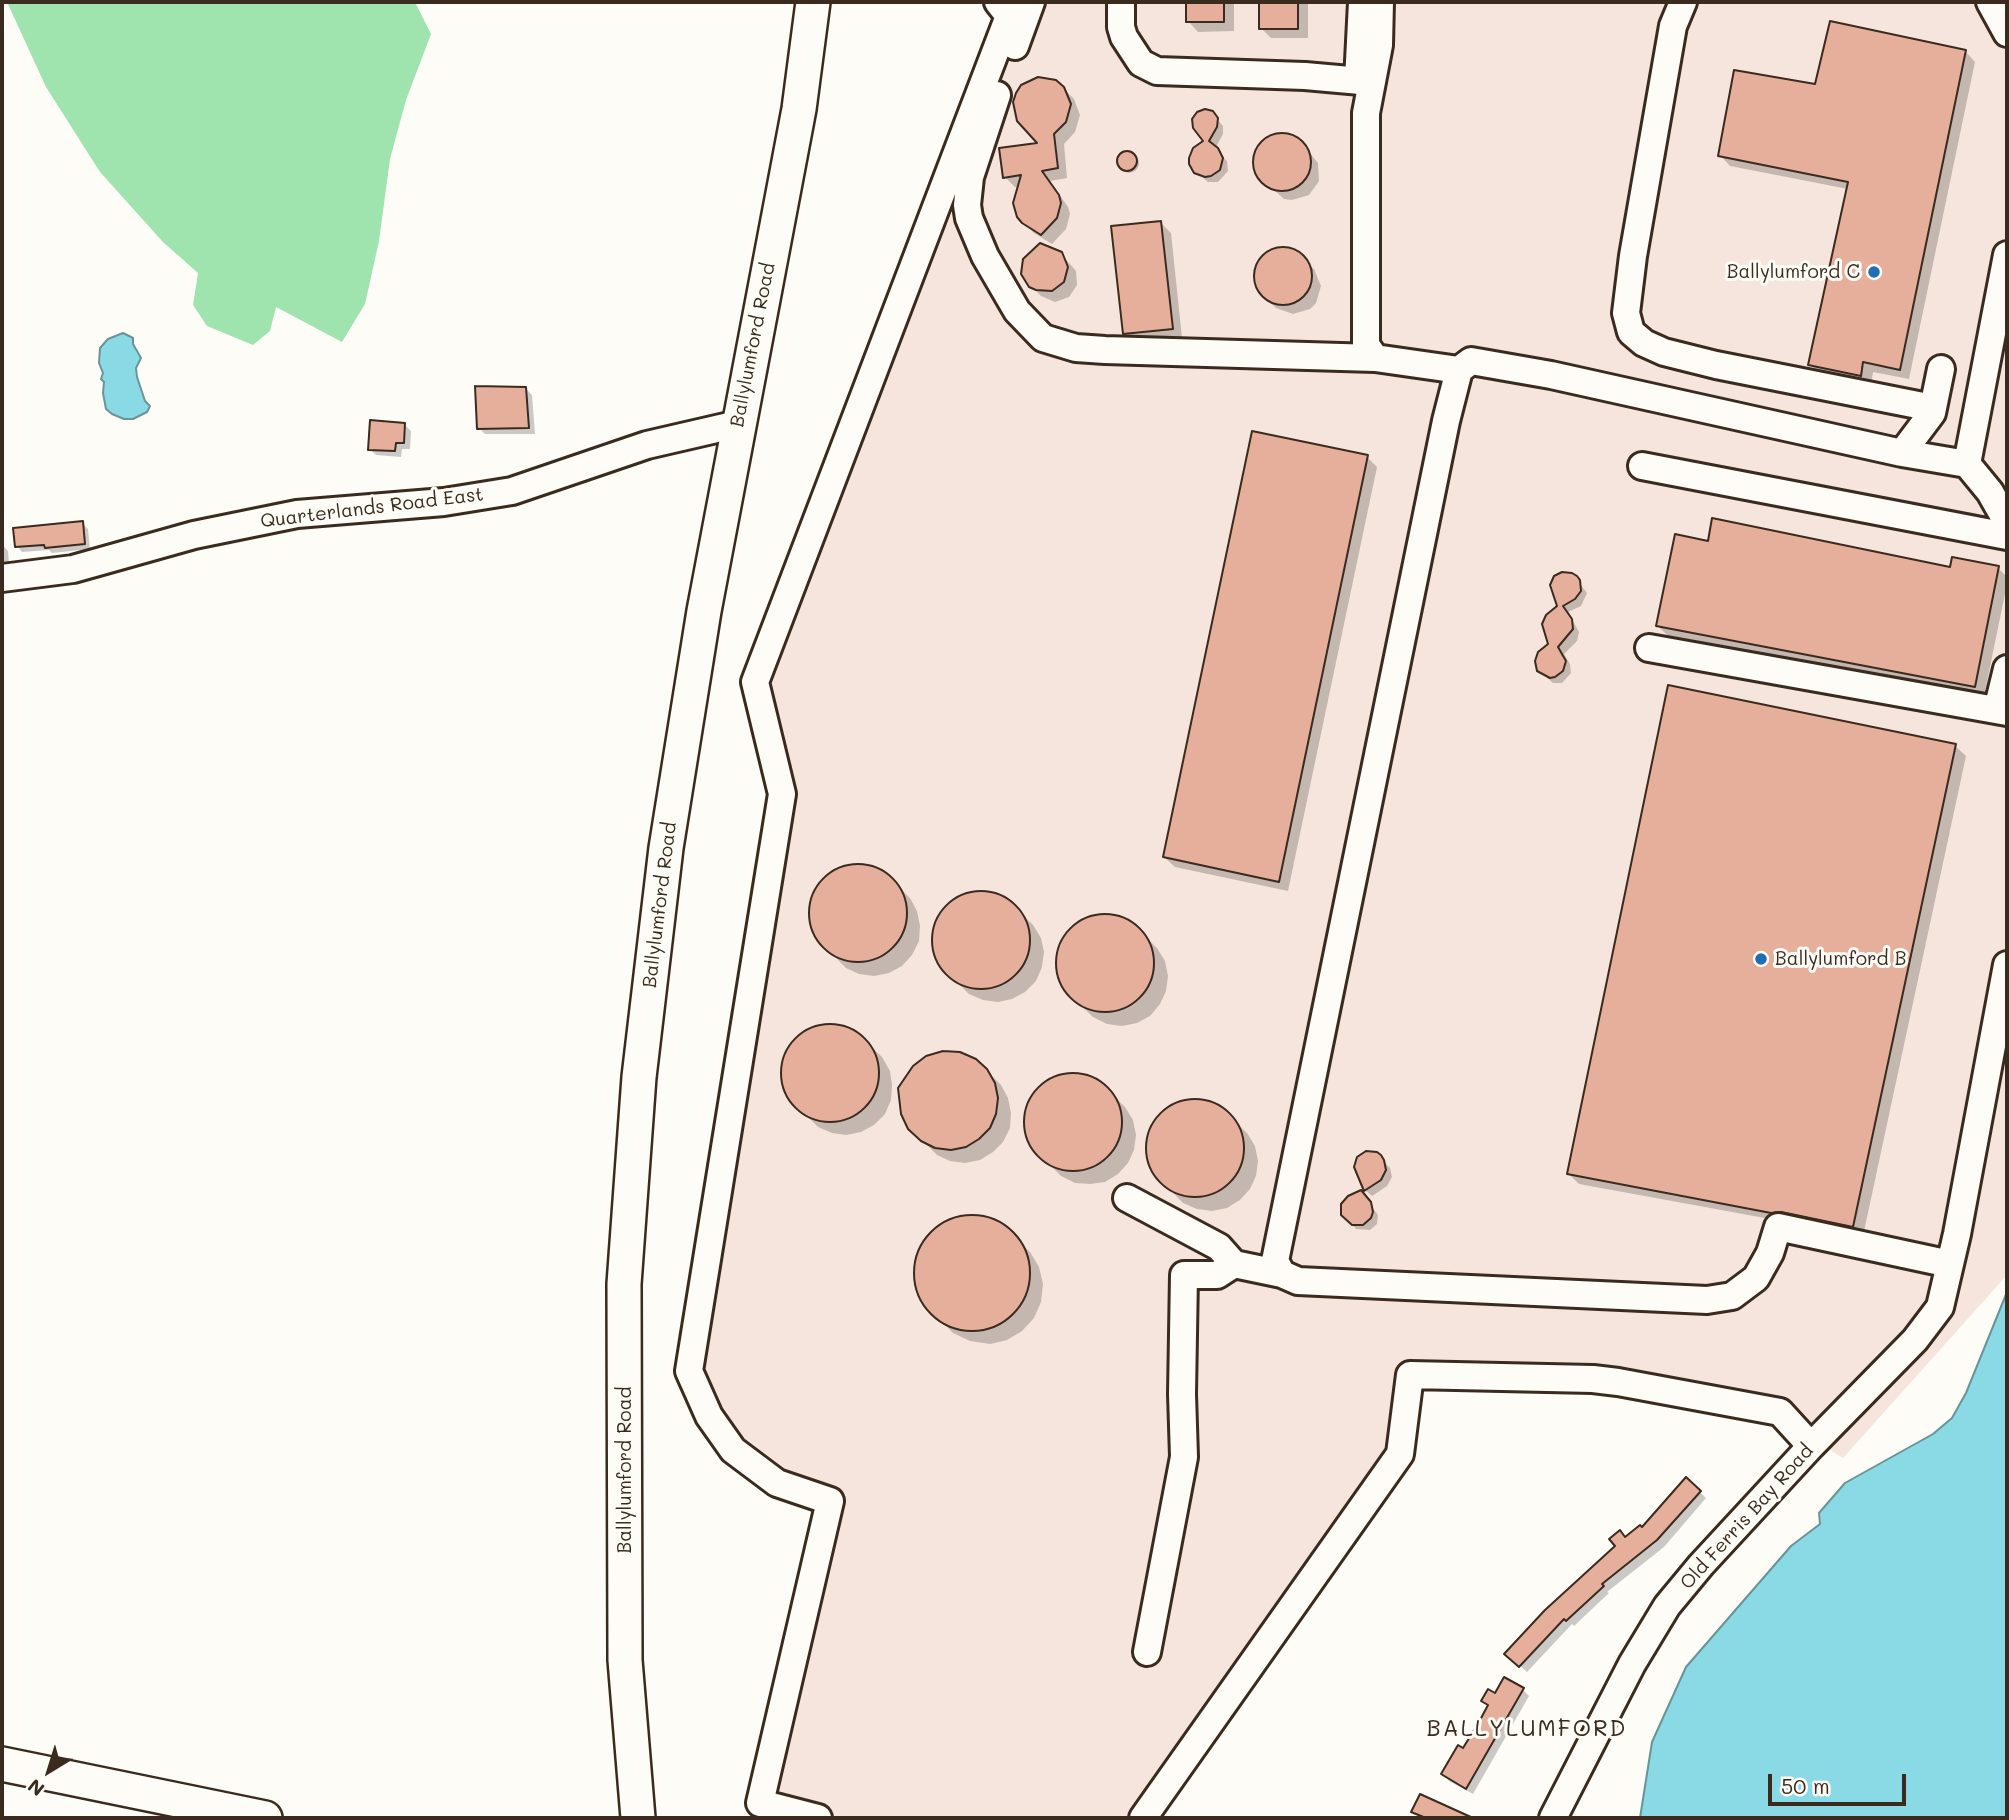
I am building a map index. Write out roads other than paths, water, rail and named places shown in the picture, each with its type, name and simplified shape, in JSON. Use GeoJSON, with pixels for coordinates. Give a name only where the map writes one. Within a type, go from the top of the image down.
{"type":"FeatureCollection","features":[{"type":"Feature","properties":{"kind":"main road","name":"Ballylumford Road"},"geometry":{"type":"LineString","coordinates":[[638,1818],[625,1660],[624,1284],[647,1007],[666,848],[704,611],[799,109],[813,2]]}},
{"type":"Feature","properties":{"kind":"main road"},"geometry":{"type":"LineString","coordinates":[[2,1764],[265,1818]]}},
{"type":"Feature","properties":{"kind":"street"},"geometry":{"type":"LineString","coordinates":[[817,1818],[760,1803],[830,1501],[777,1483],[733,1450],[709,1416],[689,1371],[782,793],[755,681],[1009,16],[998,2]]}},
{"type":"Feature","properties":{"kind":"street"},"geometry":{"type":"LineString","coordinates":[[1031,2],[970,177],[967,205],[969,218],[985,256],[1017,311],[1043,338],[1076,348],[1375,358],[1459,370]]}},
{"type":"Feature","properties":{"kind":"street"},"geometry":{"type":"LineString","coordinates":[[1121,2],[1121,27],[1124,37],[1140,62],[1157,71],[1305,76],[1364,82]]}},
{"type":"Feature","properties":{"kind":"street"},"geometry":{"type":"LineString","coordinates":[[1362,2],[1366,113],[1366,345],[1375,358]]}},
{"type":"Feature","properties":{"kind":"street"},"geometry":{"type":"LineString","coordinates":[[1364,82],[1379,45],[1380,2]]}},
{"type":"Feature","properties":{"kind":"street"},"geometry":{"type":"LineString","coordinates":[[1683,2],[1679,6],[1671,36],[1633,256],[1626,313],[1631,332],[1644,343],[1664,352],[1716,365],[1933,408]]}},
{"type":"Feature","properties":{"kind":"street"},"geometry":{"type":"LineString","coordinates":[[1990,2],[2007,33]]}},
{"type":"Feature","properties":{"kind":"street"},"geometry":{"type":"LineString","coordinates":[[1967,464],[2006,266]]}},
{"type":"Feature","properties":{"kind":"street"},"geometry":{"type":"LineString","coordinates":[[1282,1274],[1275,1261],[1443,434],[1459,370],[1471,361],[1902,453],[1967,464],[1990,492],[2007,522]]}},
{"type":"Feature","properties":{"kind":"street"},"geometry":{"type":"LineString","coordinates":[[1902,453],[1933,413],[1941,369]]}},
{"type":"Feature","properties":{"kind":"street","name":"Quarterlands Road East"},"geometry":{"type":"LineString","coordinates":[[2,578],[73,569],[207,532],[297,514],[444,502],[512,491],[647,445],[738,424]]}},
{"type":"Feature","properties":{"kind":"street"},"geometry":{"type":"LineString","coordinates":[[1642,466],[2007,536]]}},
{"type":"Feature","properties":{"kind":"street"},"geometry":{"type":"LineString","coordinates":[[1649,648],[2002,711],[2007,669]]}},
{"type":"Feature","properties":{"kind":"street","name":"Old Ferris Bay Road"},"geometry":{"type":"LineString","coordinates":[[1553,1818],[1632,1664],[1667,1606],[1701,1564],[1811,1446],[1915,1340],[1940,1307],[1957,1234],[2006,974]]}},
{"type":"Feature","properties":{"kind":"street"},"geometry":{"type":"LineString","coordinates":[[1127,1198],[1219,1247],[1234,1264],[1282,1274],[1298,1281],[1706,1300],[1732,1296],[1756,1278],[1770,1253],[1778,1227],[1950,1264]]}},
{"type":"Feature","properties":{"kind":"street"},"geometry":{"type":"LineString","coordinates":[[1146,1652],[1184,1457],[1184,1275],[1217,1275],[1234,1264]]}},
{"type":"Feature","properties":{"kind":"street"},"geometry":{"type":"LineString","coordinates":[[1143,1818],[1400,1454],[1410,1375],[1593,1379],[1630,1384],[1780,1412],[1811,1446]]}},
{"type":"Feature","properties":{"kind":"water"},"geometry":{"type":"Polygon","coordinates":[[[123,333],[133,338],[133,344],[141,358],[136,368],[137,377],[145,401],[150,406],[147,412],[133,419],[124,419],[106,409],[104,382],[101,379],[103,373],[99,363],[100,348],[108,339],[123,333]]]}},
{"type":"Feature","properties":{"kind":"water"},"geometry":{"type":"Polygon","coordinates":[[[2007,1292],[2007,1818],[1640,1818],[1652,1742],[1686,1667],[1791,1546],[1820,1524],[1819,1513],[1845,1483],[1933,1434],[1952,1418],[1966,1393],[2007,1292]]]}},
{"type":"Feature","properties":{"kind":"place","name":"Ballylumford C"},"geometry":{"type":"Point","coordinates":[1874,272]}},
{"type":"Feature","properties":{"kind":"place","name":"Ballylumford B"},"geometry":{"type":"Point","coordinates":[1761,959]}},
{"type":"Feature","properties":{"kind":"district","name":"BALLYLUMFORD"},"geometry":{"type":"Point","coordinates":[1527,1729]}}]}
